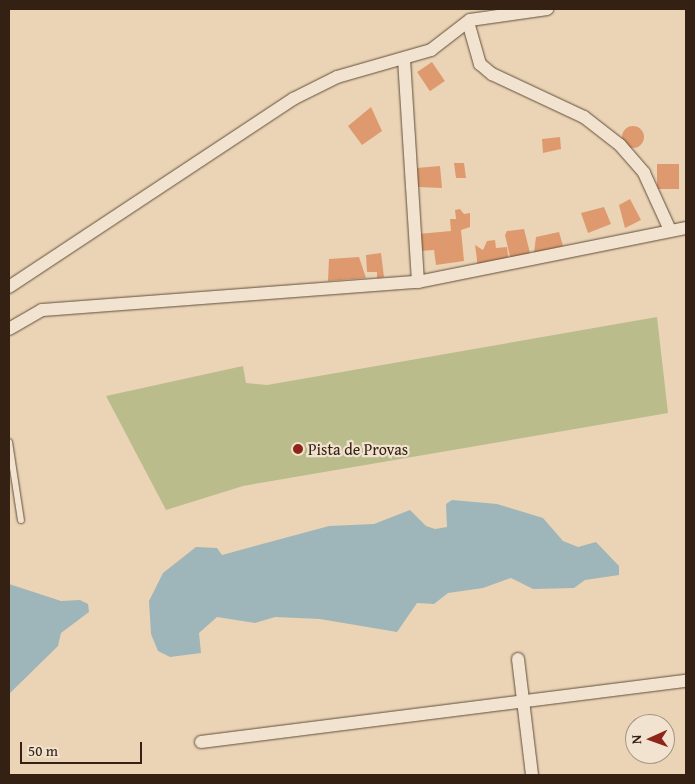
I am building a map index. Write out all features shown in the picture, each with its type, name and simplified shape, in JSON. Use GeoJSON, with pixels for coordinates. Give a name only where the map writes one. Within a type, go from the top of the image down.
{"type":"FeatureCollection","features":[{"type":"Feature","properties":{"kind":"street"},"geometry":{"type":"LineString","coordinates":[[9,287],[293,100],[337,77],[430,50],[482,9]]}},
{"type":"Feature","properties":{"kind":"street"},"geometry":{"type":"LineString","coordinates":[[469,21],[547,9]]}},
{"type":"Feature","properties":{"kind":"street"},"geometry":{"type":"LineString","coordinates":[[469,21],[480,64],[492,74],[584,116],[620,144],[644,173],[670,230]]}},
{"type":"Feature","properties":{"kind":"street"},"geometry":{"type":"LineString","coordinates":[[404,59],[418,282]]}},
{"type":"Feature","properties":{"kind":"street"},"geometry":{"type":"LineString","coordinates":[[9,329],[42,310],[418,282],[610,246],[670,230],[686,228]]}},
{"type":"Feature","properties":{"kind":"street"},"geometry":{"type":"LineString","coordinates":[[518,658],[532,775]]}},
{"type":"Feature","properties":{"kind":"street"},"geometry":{"type":"LineString","coordinates":[[201,742],[686,681]]}},
{"type":"Feature","properties":{"kind":"lane"},"geometry":{"type":"LineString","coordinates":[[9,442],[21,520]]}},
{"type":"Feature","properties":{"kind":"green space","name":"Pista de Provas"},"geometry":{"type":"Polygon","coordinates":[[[657,317],[668,413],[243,486],[166,510],[106,396],[243,366],[246,383],[267,385],[657,317]]]}},
{"type":"Feature","properties":{"kind":"water"},"geometry":{"type":"Polygon","coordinates":[[[452,500],[497,504],[543,518],[563,541],[578,547],[596,542],[619,566],[619,575],[585,580],[574,588],[533,589],[511,578],[483,588],[448,593],[434,604],[417,603],[397,632],[320,619],[275,617],[255,623],[217,617],[199,633],[201,653],[170,657],[158,651],[151,634],[149,601],[163,573],[196,547],[217,548],[222,555],[329,526],[374,524],[410,510],[426,526],[435,529],[447,527],[446,504],[452,500]]]}},
{"type":"Feature","properties":{"kind":"water"},"geometry":{"type":"Polygon","coordinates":[[[9,584],[61,601],[80,600],[88,604],[89,612],[61,633],[58,646],[9,694],[9,584]]]}},
{"type":"Feature","properties":{"kind":"building"},"geometry":{"type":"Polygon","coordinates":[[[432,62],[445,81],[430,91],[417,72],[432,62]]]}},
{"type":"Feature","properties":{"kind":"building"},"geometry":{"type":"Polygon","coordinates":[[[371,107],[382,131],[362,145],[348,126],[371,107]]]}},
{"type":"Feature","properties":{"kind":"building"},"geometry":{"type":"Polygon","coordinates":[[[633,126],[641,129],[644,137],[641,145],[633,148],[625,145],[622,137],[625,129],[633,126]]]}},
{"type":"Feature","properties":{"kind":"building"},"geometry":{"type":"Polygon","coordinates":[[[560,137],[561,149],[543,153],[542,139],[560,137]]]}},
{"type":"Feature","properties":{"kind":"building"},"geometry":{"type":"Polygon","coordinates":[[[454,163],[464,163],[466,178],[456,178],[454,163]]]}},
{"type":"Feature","properties":{"kind":"building"},"geometry":{"type":"Polygon","coordinates":[[[657,164],[679,164],[679,189],[657,189],[657,164]]]}},
{"type":"Feature","properties":{"kind":"building"},"geometry":{"type":"Polygon","coordinates":[[[440,166],[442,188],[418,187],[416,168],[440,166]]]}},
{"type":"Feature","properties":{"kind":"building"},"geometry":{"type":"Polygon","coordinates":[[[630,199],[641,220],[625,228],[619,205],[630,199]]]}},
{"type":"Feature","properties":{"kind":"building"},"geometry":{"type":"Polygon","coordinates":[[[604,207],[611,224],[588,233],[581,213],[604,207]]]}},
{"type":"Feature","properties":{"kind":"building"},"geometry":{"type":"Polygon","coordinates":[[[460,209],[464,214],[470,213],[470,227],[461,230],[464,261],[436,265],[434,250],[420,251],[418,234],[451,231],[450,219],[456,219],[455,210],[460,209]]]}},
{"type":"Feature","properties":{"kind":"building"},"geometry":{"type":"Polygon","coordinates":[[[524,229],[531,257],[511,261],[505,235],[507,231],[524,229]]]}},
{"type":"Feature","properties":{"kind":"building"},"geometry":{"type":"Polygon","coordinates":[[[559,232],[563,246],[534,253],[536,237],[559,232]]]}},
{"type":"Feature","properties":{"kind":"building"},"geometry":{"type":"Polygon","coordinates":[[[495,240],[496,248],[507,247],[509,264],[478,268],[475,245],[483,250],[487,241],[495,240]]]}},
{"type":"Feature","properties":{"kind":"building"},"geometry":{"type":"Polygon","coordinates":[[[381,253],[384,277],[377,278],[377,272],[367,272],[366,255],[381,253]]]}},
{"type":"Feature","properties":{"kind":"building"},"geometry":{"type":"Polygon","coordinates":[[[359,257],[366,278],[328,281],[329,259],[359,257]]]}},
{"type":"Feature","properties":{"kind":"place","name":"Pista de Provas"},"geometry":{"type":"Point","coordinates":[298,449]}}]}
